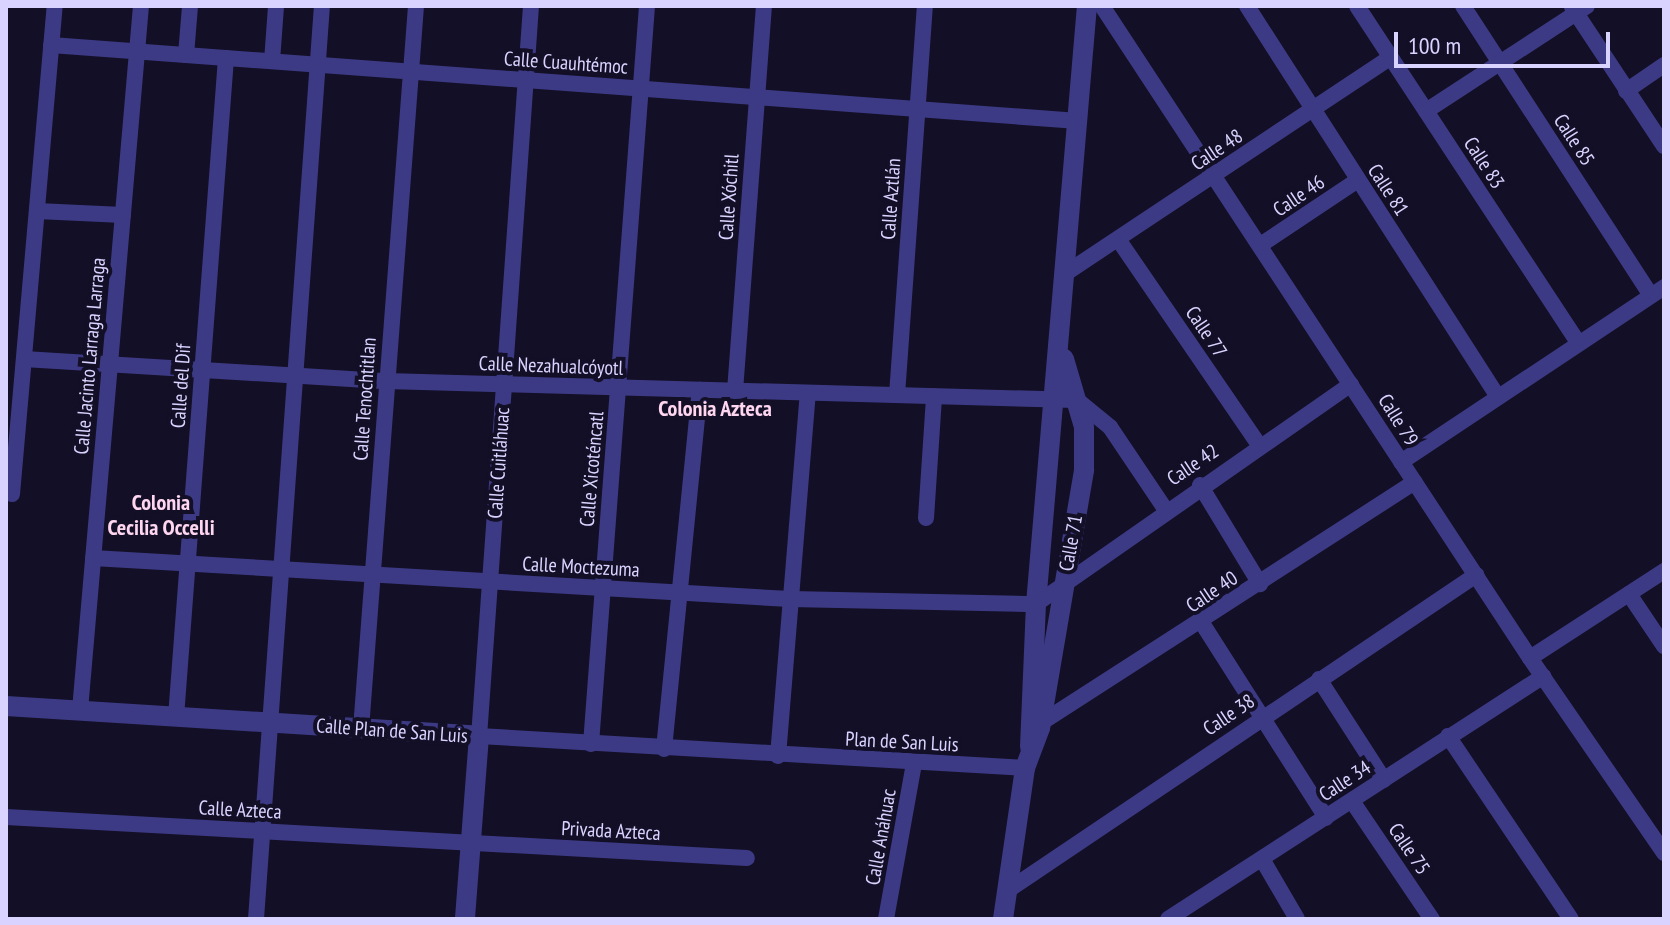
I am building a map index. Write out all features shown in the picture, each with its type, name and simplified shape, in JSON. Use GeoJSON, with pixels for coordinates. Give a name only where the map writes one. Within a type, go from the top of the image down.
{"type":"FeatureCollection","features":[{"type":"Feature","properties":{"kind":"street"},"geometry":{"type":"LineString","coordinates":[[12,494],[55,6]]}},
{"type":"Feature","properties":{"kind":"street","name":"Calle Jacinto Larraga Larraga"},"geometry":{"type":"LineString","coordinates":[[80,710],[141,6]]}},
{"type":"Feature","properties":{"kind":"street"},"geometry":{"type":"LineString","coordinates":[[186,55],[190,6]]}},
{"type":"Feature","properties":{"kind":"street"},"geometry":{"type":"LineString","coordinates":[[272,61],[276,6]]}},
{"type":"Feature","properties":{"kind":"street"},"geometry":{"type":"LineString","coordinates":[[256,919],[322,6]]}},
{"type":"Feature","properties":{"kind":"street","name":"Calle Tenochtitlan"},"geometry":{"type":"LineString","coordinates":[[361,729],[416,6]]}},
{"type":"Feature","properties":{"kind":"street","name":"Calle Cuitláhuac"},"geometry":{"type":"LineString","coordinates":[[465,919],[531,6]]}},
{"type":"Feature","properties":{"kind":"street","name":"Calle Xicoténcatl"},"geometry":{"type":"LineString","coordinates":[[591,744],[647,6]]}},
{"type":"Feature","properties":{"kind":"street","name":"Calle Xóchitl"},"geometry":{"type":"LineString","coordinates":[[735,391],[764,6]]}},
{"type":"Feature","properties":{"kind":"street","name":"Calle Aztlán"},"geometry":{"type":"LineString","coordinates":[[897,395],[925,6]]}},
{"type":"Feature","properties":{"kind":"street","name":"Calle 71"},"geometry":{"type":"LineString","coordinates":[[1003,919],[1025,768],[1063,587],[1086,449],[1067,400],[1060,339],[1087,6]]}},
{"type":"Feature","properties":{"kind":"street","name":"Calle 79"},"geometry":{"type":"LineString","coordinates":[[1102,6],[1262,244],[1530,658],[1664,853]]}},
{"type":"Feature","properties":{"kind":"street","name":"Calle 81"},"geometry":{"type":"LineString","coordinates":[[1247,6],[1497,395]]}},
{"type":"Feature","properties":{"kind":"street","name":"Calle 83"},"geometry":{"type":"LineString","coordinates":[[1357,6],[1578,342]]}},
{"type":"Feature","properties":{"kind":"street","name":"Calle 85"},"geometry":{"type":"LineString","coordinates":[[1463,6],[1658,291]]}},
{"type":"Feature","properties":{"kind":"street"},"geometry":{"type":"LineString","coordinates":[[1426,111],[1578,8],[1626,91],[1664,146]]}},
{"type":"Feature","properties":{"kind":"street","name":"Calle Cuauhtémoc"},"geometry":{"type":"LineString","coordinates":[[51,45],[1078,121]]}},
{"type":"Feature","properties":{"kind":"street","name":"Calle del Dif"},"geometry":{"type":"LineString","coordinates":[[176,717],[226,58]]}},
{"type":"Feature","properties":{"kind":"street","name":"Calle 48"},"geometry":{"type":"LineString","coordinates":[[1066,273],[1120,242],[1390,58]]}},
{"type":"Feature","properties":{"kind":"street"},"geometry":{"type":"LineString","coordinates":[[1626,91],[1664,65]]}},
{"type":"Feature","properties":{"kind":"street","name":"Calle 46"},"geometry":{"type":"LineString","coordinates":[[1262,244],[1358,180]]}},
{"type":"Feature","properties":{"kind":"street"},"geometry":{"type":"LineString","coordinates":[[37,211],[123,215]]}},
{"type":"Feature","properties":{"kind":"street","name":"Calle 77"},"geometry":{"type":"LineString","coordinates":[[1120,242],[1259,445]]}},
{"type":"Feature","properties":{"kind":"street"},"geometry":{"type":"LineString","coordinates":[[1401,462],[1497,395],[1658,291]]}},
{"type":"Feature","properties":{"kind":"street","name":"Calle Nezahualcóyotl"},"geometry":{"type":"LineString","coordinates":[[24,359],[386,381],[1067,400]]}},
{"type":"Feature","properties":{"kind":"street","name":"Calle 42"},"geometry":{"type":"LineString","coordinates":[[1063,587],[1165,509],[1351,384]]}},
{"type":"Feature","properties":{"kind":"street"},"geometry":{"type":"LineString","coordinates":[[664,749],[700,390]]}},
{"type":"Feature","properties":{"kind":"street"},"geometry":{"type":"LineString","coordinates":[[778,756],[808,393]]}},
{"type":"Feature","properties":{"kind":"street"},"geometry":{"type":"LineString","coordinates":[[926,518],[934,396]]}},
{"type":"Feature","properties":{"kind":"street"},"geometry":{"type":"LineString","coordinates":[[1067,400],[1110,427],[1165,509]]}},
{"type":"Feature","properties":{"kind":"street","name":"Calle 71"},"geometry":{"type":"LineString","coordinates":[[1032,734],[1036,604],[1067,400]]}},
{"type":"Feature","properties":{"kind":"street","name":"Calle 40"},"geometry":{"type":"LineString","coordinates":[[1032,734],[1415,482]]}},
{"type":"Feature","properties":{"kind":"street"},"geometry":{"type":"LineString","coordinates":[[1200,485],[1260,584]]}},
{"type":"Feature","properties":{"kind":"street","name":"Calle Moctezuma"},"geometry":{"type":"LineString","coordinates":[[93,558],[790,599],[1036,604]]}},
{"type":"Feature","properties":{"kind":"street"},"geometry":{"type":"LineString","coordinates":[[1530,658],[1664,571]]}},
{"type":"Feature","properties":{"kind":"street","name":"Calle 38"},"geometry":{"type":"LineString","coordinates":[[1007,891],[1262,716],[1476,575]]}},
{"type":"Feature","properties":{"kind":"street"},"geometry":{"type":"LineString","coordinates":[[1036,604],[1063,587]]}},
{"type":"Feature","properties":{"kind":"street"},"geometry":{"type":"LineString","coordinates":[[1629,594],[1664,646]]}},
{"type":"Feature","properties":{"kind":"street"},"geometry":{"type":"LineString","coordinates":[[1202,623],[1326,818]]}},
{"type":"Feature","properties":{"kind":"street","name":"Calle 34"},"geometry":{"type":"LineString","coordinates":[[1168,919],[1543,676]]}},
{"type":"Feature","properties":{"kind":"street"},"geometry":{"type":"LineString","coordinates":[[1319,679],[1384,780]]}},
{"type":"Feature","properties":{"kind":"street","name":"Calle Plan de San Luis"},"geometry":{"type":"LineString","coordinates":[[6,706],[778,756]]}},
{"type":"Feature","properties":{"kind":"street"},"geometry":{"type":"LineString","coordinates":[[1448,736],[1571,919]]}},
{"type":"Feature","properties":{"kind":"street","name":"Plan de San Luis"},"geometry":{"type":"LineString","coordinates":[[778,756],[1025,768]]}},
{"type":"Feature","properties":{"kind":"street","name":"Calle Anáhuac"},"geometry":{"type":"LineString","coordinates":[[886,919],[914,763]]}},
{"type":"Feature","properties":{"kind":"street","name":"Calle 75"},"geometry":{"type":"LineString","coordinates":[[1352,801],[1432,919]]}},
{"type":"Feature","properties":{"kind":"street","name":"Calle Azteca"},"geometry":{"type":"LineString","coordinates":[[6,817],[472,844]]}},
{"type":"Feature","properties":{"kind":"street","name":"Privada Azteca"},"geometry":{"type":"LineString","coordinates":[[472,844],[747,858]]}},
{"type":"Feature","properties":{"kind":"street"},"geometry":{"type":"LineString","coordinates":[[1262,859],[1297,919]]}},
{"type":"Feature","properties":{"kind":"district","name":"Colonia Azteca"},"geometry":{"type":"Point","coordinates":[715,409]}},
{"type":"Feature","properties":{"kind":"district","name":"Colonia Cecilia Occelli"},"geometry":{"type":"Point","coordinates":[161,514]}}]}
